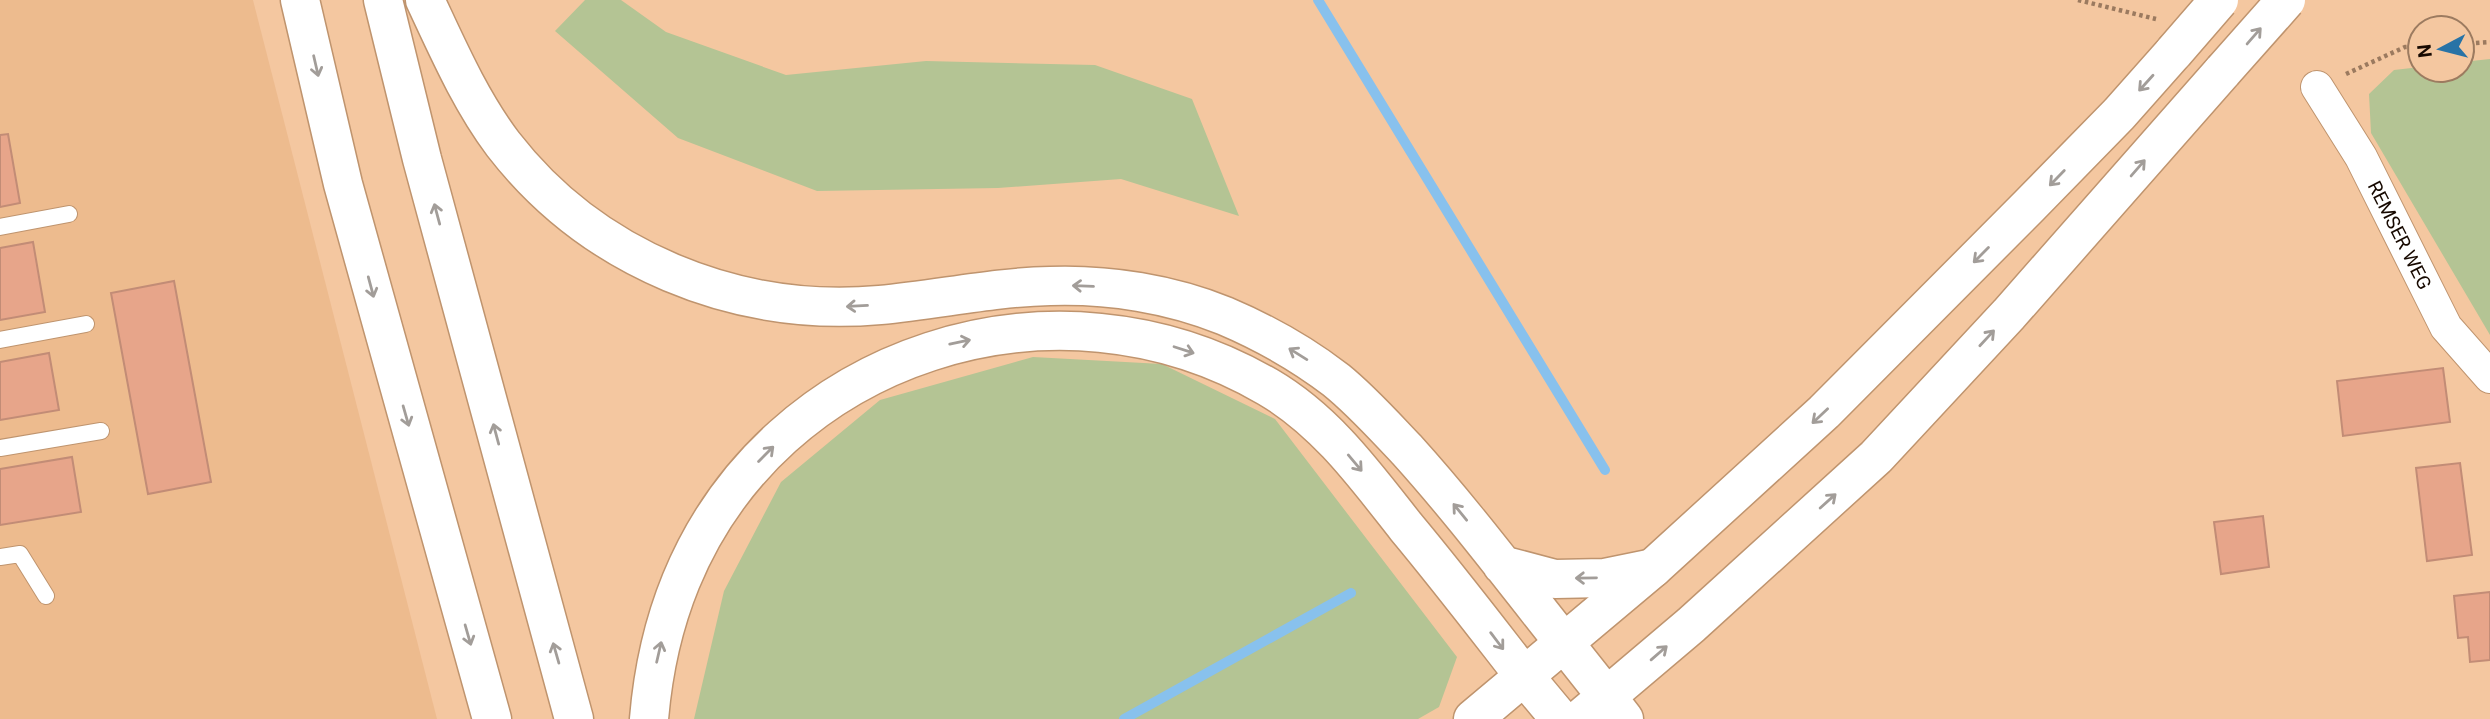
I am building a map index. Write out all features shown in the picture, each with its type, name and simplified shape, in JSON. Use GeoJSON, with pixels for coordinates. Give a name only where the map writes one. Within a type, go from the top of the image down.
{"type":"FeatureCollection","features":[{"type":"Feature","properties":{"kind":"main road"},"geometry":{"type":"LineString","coordinates":[[300,0],[343,184],[492,719]]}},
{"type":"Feature","properties":{"kind":"main road"},"geometry":{"type":"LineString","coordinates":[[383,0],[422,159],[574,719]]}},
{"type":"Feature","properties":{"kind":"main road"},"geometry":{"type":"LineString","coordinates":[[425,0],[477,105],[511,153],[534,179],[569,211],[606,239],[689,281],[736,295],[783,304],[831,307],[880,305],[1051,286],[1083,286],[1138,292],[1180,301],[1222,315],[1263,333],[1302,356],[1338,382],[1372,412],[1433,479],[1565,644],[1603,712],[1691,625],[1876,457],[2009,314],[2286,0]]}},
{"type":"Feature","properties":{"kind":"main road"},"geometry":{"type":"LineString","coordinates":[[1473,719],[1653,568],[1824,412],[2119,114],[2219,0]]}},
{"type":"Feature","properties":{"kind":"main road"},"geometry":{"type":"LineString","coordinates":[[649,719],[658,652],[681,579],[723,505],[752,468],[785,434],[822,405],[905,359],[950,344],[996,334],[1043,330],[1102,332],[1137,337],[1182,349],[1227,365],[1308,414],[1349,455],[1559,719]]}},
{"type":"Feature","properties":{"kind":"main road"},"geometry":{"type":"LineString","coordinates":[[1503,565],[1555,579],[1604,578],[1653,568]]}},
{"type":"Feature","properties":{"kind":"street","name":"REMSER WEG"},"geometry":{"type":"LineString","coordinates":[[2317,87],[2361,157],[2446,327],[2490,377]]}},
{"type":"Feature","properties":{"kind":"lane"},"geometry":{"type":"LineString","coordinates":[[0,228],[69,214]]}},
{"type":"Feature","properties":{"kind":"lane"},"geometry":{"type":"LineString","coordinates":[[0,340],[86,324]]}},
{"type":"Feature","properties":{"kind":"lane"},"geometry":{"type":"LineString","coordinates":[[0,448],[101,431]]}},
{"type":"Feature","properties":{"kind":"lane"},"geometry":{"type":"LineString","coordinates":[[0,557],[20,554],[46,596]]}},
{"type":"Feature","properties":{"kind":"path"},"geometry":{"type":"LineString","coordinates":[[2317,87],[2406,47]]}},
{"type":"Feature","properties":{"kind":"shaded area"},"geometry":{"type":"Polygon","coordinates":[[[0,0],[253,0],[437,719],[0,719],[0,0]]]}},
{"type":"Feature","properties":{"kind":"green space"},"geometry":{"type":"Polygon","coordinates":[[[585,0],[621,0],[666,32],[786,75],[926,61],[1095,65],[1192,99],[1239,216],[1121,179],[998,188],[817,191],[678,138],[555,31],[585,0]]]}},
{"type":"Feature","properties":{"kind":"green space"},"geometry":{"type":"Polygon","coordinates":[[[2490,59],[2490,335],[2371,133],[2369,94],[2394,70],[2406,69],[2406,84],[2476,84],[2476,60],[2490,59]]]}},
{"type":"Feature","properties":{"kind":"green space"},"geometry":{"type":"Polygon","coordinates":[[[1033,357],[1162,364],[1275,419],[1457,657],[1439,707],[1418,719],[694,719],[724,591],[781,482],[880,400],[1033,357]]]}},
{"type":"Feature","properties":{"kind":"building"},"geometry":{"type":"Polygon","coordinates":[[[8,134],[20,203],[0,207],[0,135],[8,134]]]}},
{"type":"Feature","properties":{"kind":"building"},"geometry":{"type":"Polygon","coordinates":[[[33,242],[45,312],[0,320],[0,248],[33,242]]]}},
{"type":"Feature","properties":{"kind":"building"},"geometry":{"type":"Polygon","coordinates":[[[174,281],[211,482],[148,494],[111,293],[174,281]]]}},
{"type":"Feature","properties":{"kind":"building"},"geometry":{"type":"Polygon","coordinates":[[[49,353],[59,410],[0,420],[0,362],[49,353]]]}},
{"type":"Feature","properties":{"kind":"building"},"geometry":{"type":"Polygon","coordinates":[[[2443,368],[2450,422],[2343,436],[2337,381],[2443,368]]]}},
{"type":"Feature","properties":{"kind":"building"},"geometry":{"type":"Polygon","coordinates":[[[72,457],[81,512],[0,525],[0,469],[72,457]]]}},
{"type":"Feature","properties":{"kind":"building"},"geometry":{"type":"Polygon","coordinates":[[[2460,463],[2472,555],[2427,561],[2416,468],[2460,463]]]}},
{"type":"Feature","properties":{"kind":"building"},"geometry":{"type":"Polygon","coordinates":[[[2263,516],[2269,567],[2221,574],[2214,522],[2263,516]]]}},
{"type":"Feature","properties":{"kind":"building"},"geometry":{"type":"Polygon","coordinates":[[[2490,592],[2490,660],[2470,662],[2468,637],[2458,638],[2454,596],[2490,592]]]}},
{"type":"Feature","properties":{"kind":"waterway"},"geometry":{"type":"LineString","coordinates":[[1318,0],[1605,470]]}},
{"type":"Feature","properties":{"kind":"waterway"},"geometry":{"type":"LineString","coordinates":[[1124,719],[1351,593]]}}]}
